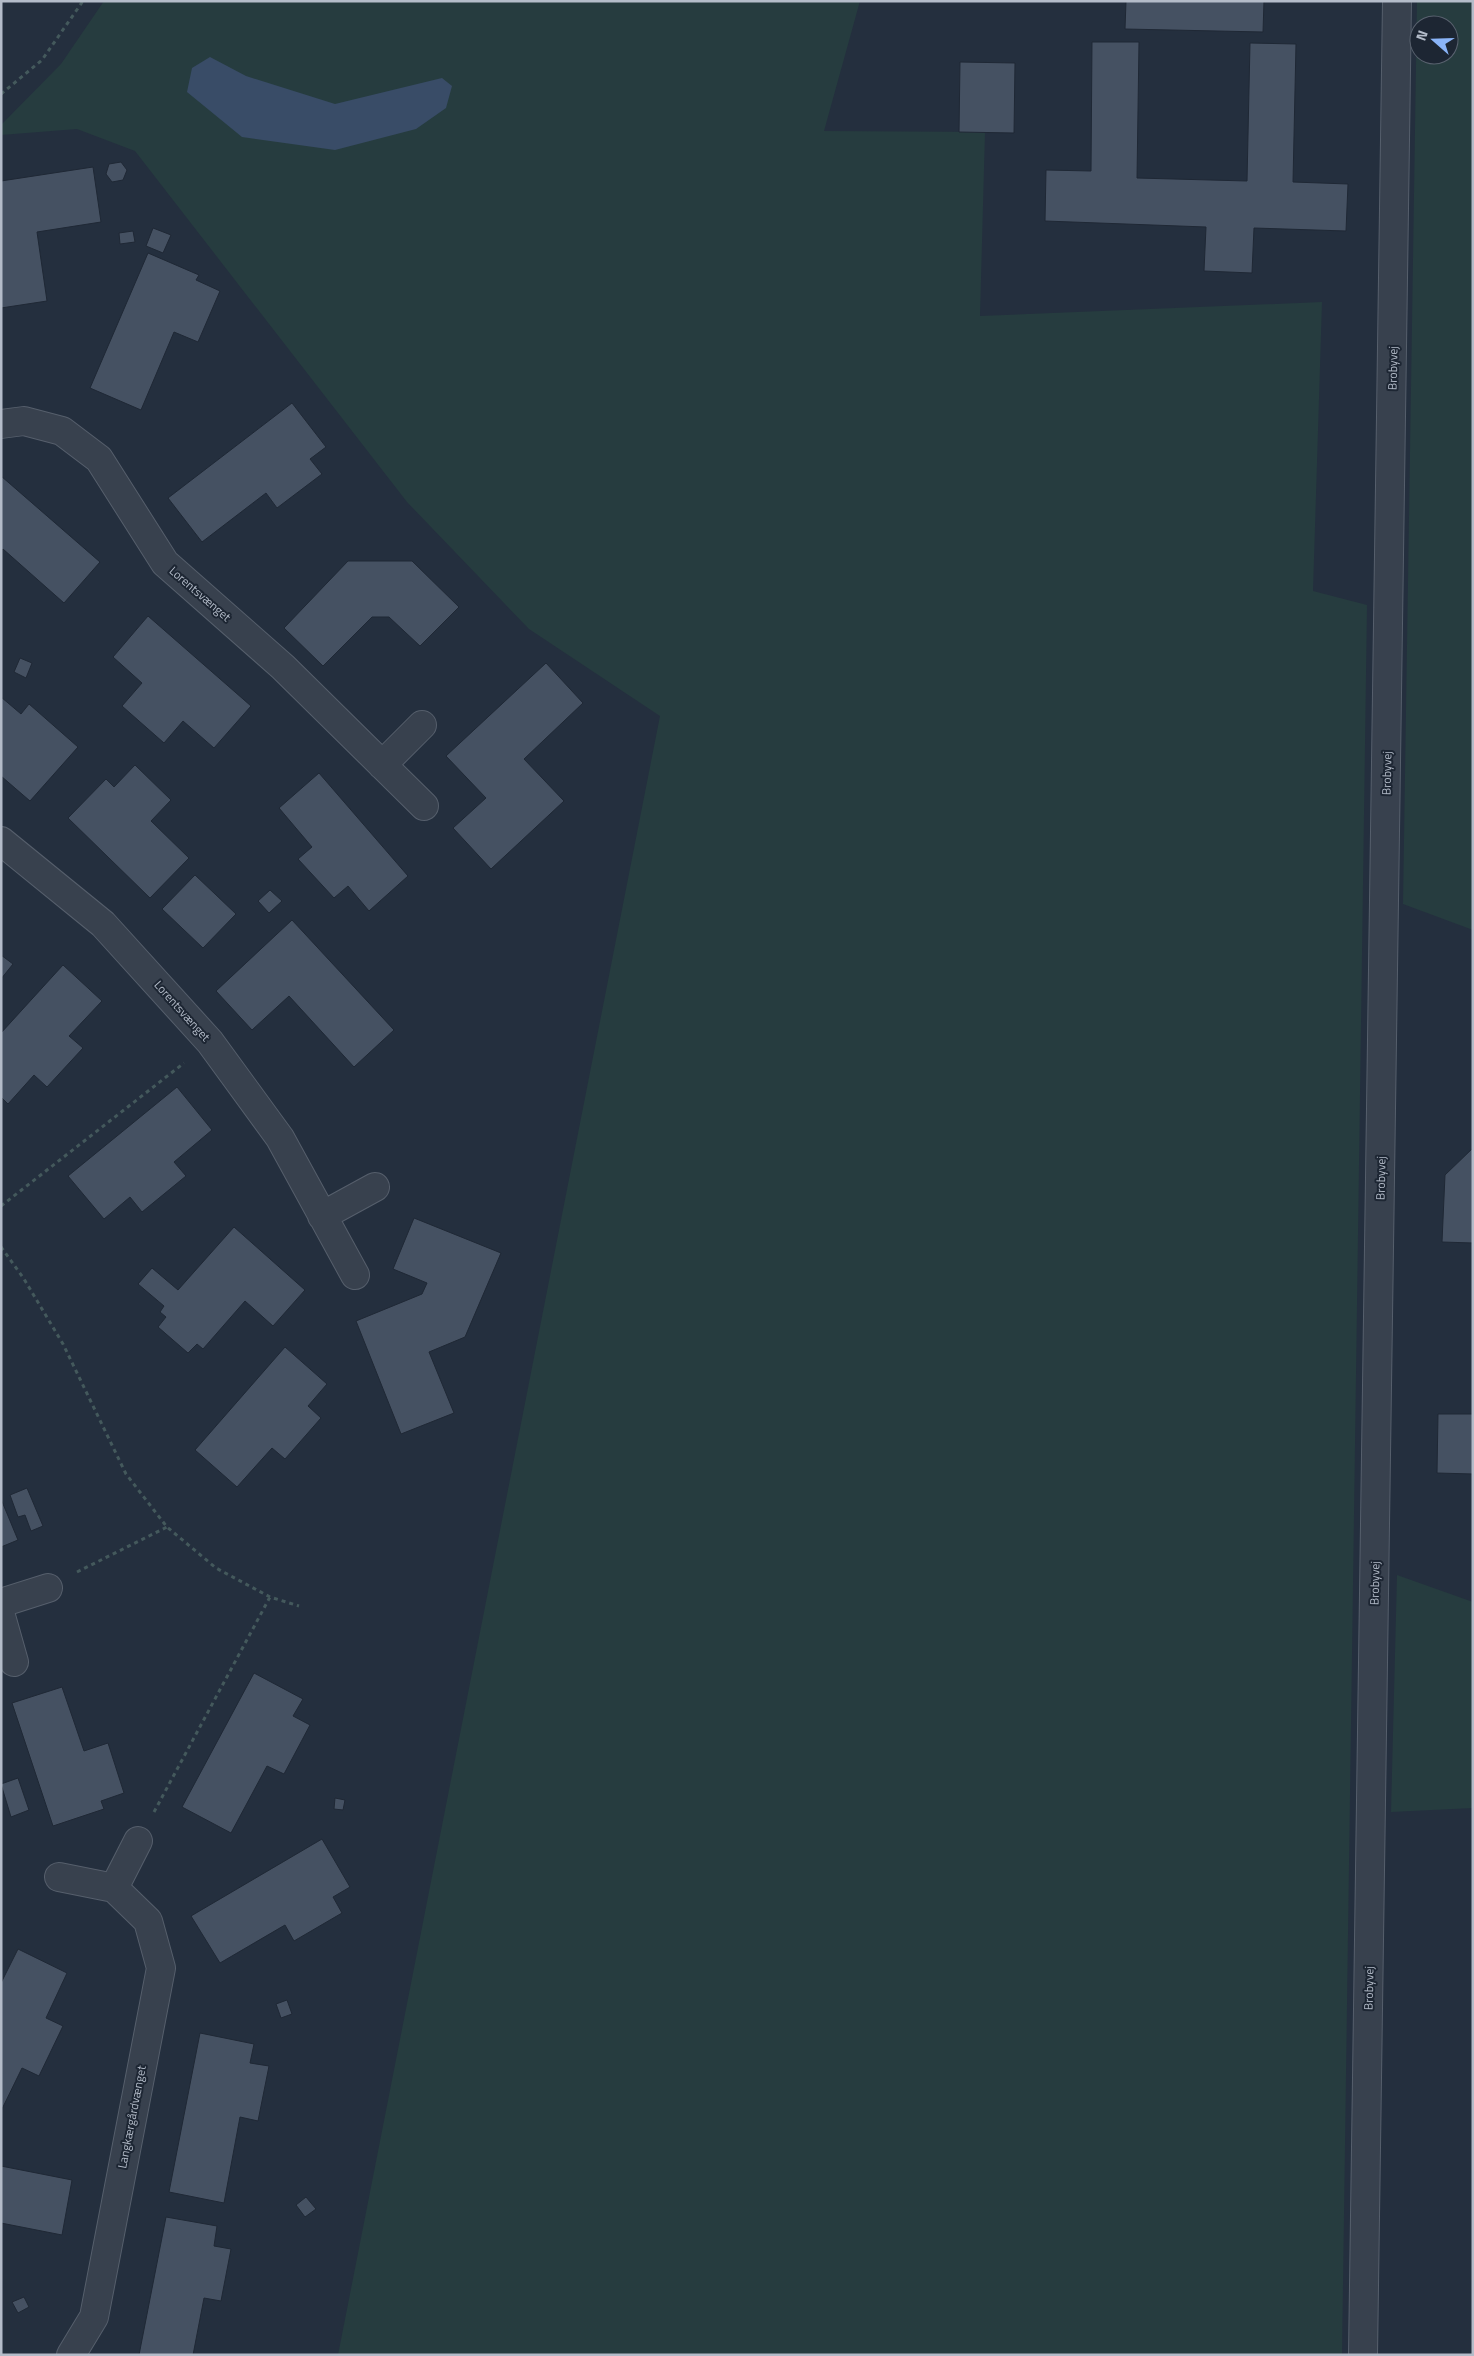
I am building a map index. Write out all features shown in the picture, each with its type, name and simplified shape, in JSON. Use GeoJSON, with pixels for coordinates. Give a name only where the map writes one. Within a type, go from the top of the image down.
{"type":"FeatureCollection","features":[{"type":"Feature","properties":{"kind":"street","name":"Brobyvej"},"geometry":{"type":"LineString","coordinates":[[1364,2355],[1398,1]]}},
{"type":"Feature","properties":{"kind":"street","name":"Lorentsvænget"},"geometry":{"type":"LineString","coordinates":[[1,424],[24,421],[62,430],[99,459],[165,563],[283,666],[424,806]]}},
{"type":"Feature","properties":{"kind":"street"},"geometry":{"type":"LineString","coordinates":[[382,764],[422,725]]}},
{"type":"Feature","properties":{"kind":"street","name":"Lorentsvænget"},"geometry":{"type":"LineString","coordinates":[[1,841],[103,924],[210,1042],[280,1138],[355,1275]]}},
{"type":"Feature","properties":{"kind":"street"},"geometry":{"type":"LineString","coordinates":[[322,1216],[374,1187]]}},
{"type":"Feature","properties":{"kind":"street"},"geometry":{"type":"LineString","coordinates":[[1,1604],[48,1588]]}},
{"type":"Feature","properties":{"kind":"street"},"geometry":{"type":"LineString","coordinates":[[1,1616],[14,1662]]}},
{"type":"Feature","properties":{"kind":"street"},"geometry":{"type":"LineString","coordinates":[[59,1877],[114,1888],[138,1841]]}},
{"type":"Feature","properties":{"kind":"street","name":"Langkærgårdvænget"},"geometry":{"type":"LineString","coordinates":[[71,2355],[94,2317],[161,1968],[148,1921],[114,1888]]}},
{"type":"Feature","properties":{"kind":"path"},"geometry":{"type":"LineString","coordinates":[[1,94],[42,60],[83,1]]}},
{"type":"Feature","properties":{"kind":"path"},"geometry":{"type":"LineString","coordinates":[[1,1206],[210,1042]]}},
{"type":"Feature","properties":{"kind":"path"},"geometry":{"type":"LineString","coordinates":[[1,1247],[24,1280],[63,1344],[126,1474],[167,1527],[216,1568],[270,1597],[299,1606]]}},
{"type":"Feature","properties":{"kind":"path"},"geometry":{"type":"LineString","coordinates":[[48,1588],[167,1527]]}},
{"type":"Feature","properties":{"kind":"path"},"geometry":{"type":"LineString","coordinates":[[138,1841],[270,1597]]}},
{"type":"Feature","properties":{"kind":"green space"},"geometry":{"type":"Polygon","coordinates":[[[104,1],[860,1],[824,131],[985,132],[980,316],[1322,302],[1313,591],[1367,605],[1342,2355],[338,2355],[660,716],[529,629],[407,502],[135,151],[77,129],[1,135],[1,125],[61,64],[104,1]]]}},
{"type":"Feature","properties":{"kind":"green space"},"geometry":{"type":"Polygon","coordinates":[[[1417,1],[1473,1],[1473,930],[1403,904],[1416,65],[1459,65],[1459,15],[1417,15],[1417,1]]]}},
{"type":"Feature","properties":{"kind":"green space"},"geometry":{"type":"Polygon","coordinates":[[[1397,1575],[1473,1602],[1473,1808],[1391,1812],[1397,1575]]]}},
{"type":"Feature","properties":{"kind":"water"},"geometry":{"type":"Polygon","coordinates":[[[210,57],[246,76],[335,104],[442,78],[452,86],[446,108],[416,129],[335,150],[242,137],[187,92],[192,68],[210,57]]]}},
{"type":"Feature","properties":{"kind":"building"},"geometry":{"type":"Polygon","coordinates":[[[1126,1],[1264,1],[1263,32],[1125,29],[1126,1]]]}},
{"type":"Feature","properties":{"kind":"building"},"geometry":{"type":"Polygon","coordinates":[[[1092,42],[1139,42],[1137,178],[1247,181],[1250,43],[1296,44],[1293,182],[1348,184],[1346,231],[1254,228],[1252,273],[1204,271],[1206,227],[1045,221],[1046,170],[1091,171],[1092,42]]]}},
{"type":"Feature","properties":{"kind":"building"},"geometry":{"type":"Polygon","coordinates":[[[960,62],[1015,63],[1014,133],[959,132],[960,62]]]}},
{"type":"Feature","properties":{"kind":"building"},"geometry":{"type":"Polygon","coordinates":[[[121,162],[127,170],[123,180],[112,182],[106,174],[109,164],[121,162]]]}},
{"type":"Feature","properties":{"kind":"building"},"geometry":{"type":"Polygon","coordinates":[[[93,167],[101,222],[37,232],[47,301],[1,308],[1,181],[93,167]]]}},
{"type":"Feature","properties":{"kind":"building"},"geometry":{"type":"Polygon","coordinates":[[[153,228],[171,235],[163,253],[146,246],[153,228]]]}},
{"type":"Feature","properties":{"kind":"building"},"geometry":{"type":"Polygon","coordinates":[[[133,231],[135,242],[120,244],[119,233],[133,231]]]}},
{"type":"Feature","properties":{"kind":"building"},"geometry":{"type":"Polygon","coordinates":[[[148,253],[199,275],[196,280],[220,291],[198,342],[174,332],[141,410],[90,388],[148,253]]]}},
{"type":"Feature","properties":{"kind":"building"},"geometry":{"type":"Polygon","coordinates":[[[292,403],[326,447],[310,459],[322,474],[277,508],[266,493],[202,542],[168,498],[292,403]]]}},
{"type":"Feature","properties":{"kind":"building"},"geometry":{"type":"Polygon","coordinates":[[[1,476],[100,562],[64,603],[3,549],[1,551],[1,476]]]}},
{"type":"Feature","properties":{"kind":"building"},"geometry":{"type":"Polygon","coordinates":[[[348,561],[412,561],[459,607],[420,646],[389,617],[372,617],[323,666],[284,628],[348,561]]]}},
{"type":"Feature","properties":{"kind":"building"},"geometry":{"type":"Polygon","coordinates":[[[148,616],[251,706],[214,748],[183,721],[164,743],[122,706],[142,683],[113,657],[148,616]]]}},
{"type":"Feature","properties":{"kind":"building"},"geometry":{"type":"Polygon","coordinates":[[[20,658],[32,663],[26,678],[14,672],[20,658]]]}},
{"type":"Feature","properties":{"kind":"building"},"geometry":{"type":"Polygon","coordinates":[[[546,663],[583,703],[524,759],[564,801],[491,869],[453,828],[486,798],[446,756],[546,663]]]}},
{"type":"Feature","properties":{"kind":"building"},"geometry":{"type":"Polygon","coordinates":[[[1,697],[21,714],[29,704],[78,747],[30,801],[1,776],[1,697]]]}},
{"type":"Feature","properties":{"kind":"building"},"geometry":{"type":"Polygon","coordinates":[[[135,765],[171,800],[151,821],[189,858],[150,898],[68,818],[106,779],[114,787],[135,765]]]}},
{"type":"Feature","properties":{"kind":"building"},"geometry":{"type":"Polygon","coordinates":[[[319,773],[408,876],[369,911],[348,886],[334,898],[298,859],[312,847],[279,808],[319,773]]]}},
{"type":"Feature","properties":{"kind":"building"},"geometry":{"type":"Polygon","coordinates":[[[195,875],[236,914],[203,948],[162,909],[195,875]]]}},
{"type":"Feature","properties":{"kind":"building"},"geometry":{"type":"Polygon","coordinates":[[[270,890],[282,901],[269,913],[258,901],[270,890]]]}},
{"type":"Feature","properties":{"kind":"building"},"geometry":{"type":"Polygon","coordinates":[[[292,920],[394,1030],[354,1067],[289,996],[252,1030],[216,991],[292,920]]]}},
{"type":"Feature","properties":{"kind":"building"},"geometry":{"type":"Polygon","coordinates":[[[1,955],[13,964],[1,979],[1,955]]]}},
{"type":"Feature","properties":{"kind":"building"},"geometry":{"type":"Polygon","coordinates":[[[63,965],[102,1001],[69,1036],[83,1048],[47,1087],[34,1075],[8,1104],[1,1097],[1,1033],[63,965]]]}},
{"type":"Feature","properties":{"kind":"building"},"geometry":{"type":"Polygon","coordinates":[[[177,1087],[212,1130],[174,1162],[186,1176],[142,1212],[130,1197],[104,1219],[68,1176],[177,1087]]]}},
{"type":"Feature","properties":{"kind":"building"},"geometry":{"type":"Polygon","coordinates":[[[1473,1148],[1473,1243],[1442,1242],[1445,1175],[1473,1148]]]}},
{"type":"Feature","properties":{"kind":"building"},"geometry":{"type":"Polygon","coordinates":[[[414,1218],[501,1253],[465,1337],[429,1352],[454,1413],[401,1434],[356,1321],[422,1294],[427,1283],[393,1269],[414,1218]]]}},
{"type":"Feature","properties":{"kind":"building"},"geometry":{"type":"Polygon","coordinates":[[[234,1227],[305,1290],[273,1326],[245,1301],[203,1349],[197,1344],[188,1353],[158,1327],[166,1317],[160,1312],[164,1306],[138,1284],[152,1268],[178,1290],[234,1227]]]}},
{"type":"Feature","properties":{"kind":"building"},"geometry":{"type":"Polygon","coordinates":[[[285,1347],[327,1384],[308,1406],[321,1418],[285,1459],[272,1448],[237,1487],[195,1450],[285,1347]]]}},
{"type":"Feature","properties":{"kind":"building"},"geometry":{"type":"Polygon","coordinates":[[[1438,1414],[1473,1414],[1473,1474],[1437,1473],[1438,1414]]]}},
{"type":"Feature","properties":{"kind":"building"},"geometry":{"type":"Polygon","coordinates":[[[27,1488],[43,1526],[31,1531],[25,1515],[18,1517],[10,1495],[27,1488]]]}},
{"type":"Feature","properties":{"kind":"building"},"geometry":{"type":"Polygon","coordinates":[[[1,1499],[18,1540],[1,1547],[1,1499]]]}},
{"type":"Feature","properties":{"kind":"building"},"geometry":{"type":"Polygon","coordinates":[[[254,1673],[303,1699],[293,1716],[310,1725],[284,1774],[267,1766],[231,1833],[182,1807],[254,1673]]]}},
{"type":"Feature","properties":{"kind":"building"},"geometry":{"type":"Polygon","coordinates":[[[62,1687],[84,1751],[108,1743],[124,1793],[101,1801],[104,1809],[53,1826],[12,1703],[62,1687]]]}},
{"type":"Feature","properties":{"kind":"building"},"geometry":{"type":"Polygon","coordinates":[[[18,1778],[29,1810],[11,1817],[1,1784],[18,1778]]]}},
{"type":"Feature","properties":{"kind":"building"},"geometry":{"type":"Polygon","coordinates":[[[335,1798],[345,1800],[343,1810],[334,1809],[335,1798]]]}},
{"type":"Feature","properties":{"kind":"building"},"geometry":{"type":"Polygon","coordinates":[[[322,1839],[350,1887],[333,1897],[342,1913],[294,1941],[285,1925],[220,1963],[191,1916],[322,1839]]]}},
{"type":"Feature","properties":{"kind":"building"},"geometry":{"type":"Polygon","coordinates":[[[18,1949],[67,1973],[46,2018],[63,2026],[39,2076],[22,2068],[1,2111],[1,1983],[18,1949]]]}},
{"type":"Feature","properties":{"kind":"building"},"geometry":{"type":"Polygon","coordinates":[[[287,2000],[292,2014],[281,2018],[276,2004],[287,2000]]]}},
{"type":"Feature","properties":{"kind":"building"},"geometry":{"type":"Polygon","coordinates":[[[200,2033],[254,2044],[250,2063],[269,2066],[258,2121],[240,2117],[224,2203],[169,2192],[200,2033]]]}},
{"type":"Feature","properties":{"kind":"building"},"geometry":{"type":"Polygon","coordinates":[[[1,2166],[72,2180],[62,2235],[1,2223],[1,2166]]]}},
{"type":"Feature","properties":{"kind":"building"},"geometry":{"type":"Polygon","coordinates":[[[306,2197],[316,2209],[305,2217],[296,2205],[306,2197]]]}},
{"type":"Feature","properties":{"kind":"building"},"geometry":{"type":"Polygon","coordinates":[[[166,2217],[217,2226],[214,2246],[231,2249],[221,2301],[204,2298],[193,2355],[139,2355],[166,2217]]]}},
{"type":"Feature","properties":{"kind":"building"},"geometry":{"type":"Polygon","coordinates":[[[24,2297],[29,2307],[18,2313],[12,2302],[24,2297]]]}}]}
